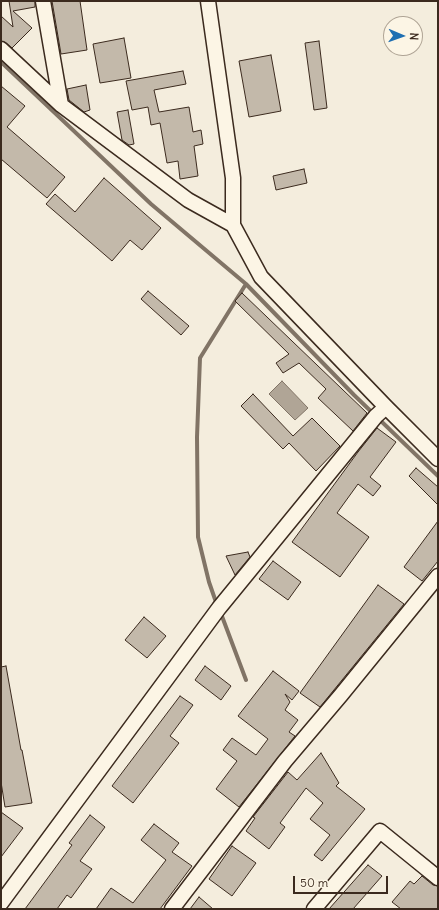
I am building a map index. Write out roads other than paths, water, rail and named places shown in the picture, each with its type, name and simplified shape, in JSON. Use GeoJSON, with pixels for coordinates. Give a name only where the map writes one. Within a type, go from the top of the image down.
{"type":"FeatureCollection","features":[{"type":"Feature","properties":{"kind":"street"},"geometry":{"type":"LineString","coordinates":[[43,1],[61,105]]}},
{"type":"Feature","properties":{"kind":"street"},"geometry":{"type":"LineString","coordinates":[[208,1],[233,178],[234,225],[261,277],[438,459]]}},
{"type":"Feature","properties":{"kind":"street"},"geometry":{"type":"LineString","coordinates":[[1,49],[61,105],[188,200],[234,225]]}},
{"type":"Feature","properties":{"kind":"street"},"geometry":{"type":"LineString","coordinates":[[1,903],[219,608],[376,416],[386,407]]}},
{"type":"Feature","properties":{"kind":"street"},"geometry":{"type":"LineString","coordinates":[[172,909],[285,761],[438,576]]}},
{"type":"Feature","properties":{"kind":"street"},"geometry":{"type":"LineString","coordinates":[[314,909],[380,831],[438,878]]}},
{"type":"Feature","properties":{"kind":"waterway"},"geometry":{"type":"LineString","coordinates":[[1,62],[151,204],[246,284],[354,395],[438,476]]}},
{"type":"Feature","properties":{"kind":"waterway"},"geometry":{"type":"LineString","coordinates":[[217,605],[209,582],[198,537],[197,437],[200,358],[246,284]]}},
{"type":"Feature","properties":{"kind":"waterway"},"geometry":{"type":"LineString","coordinates":[[220,611],[246,680]]}}]}
